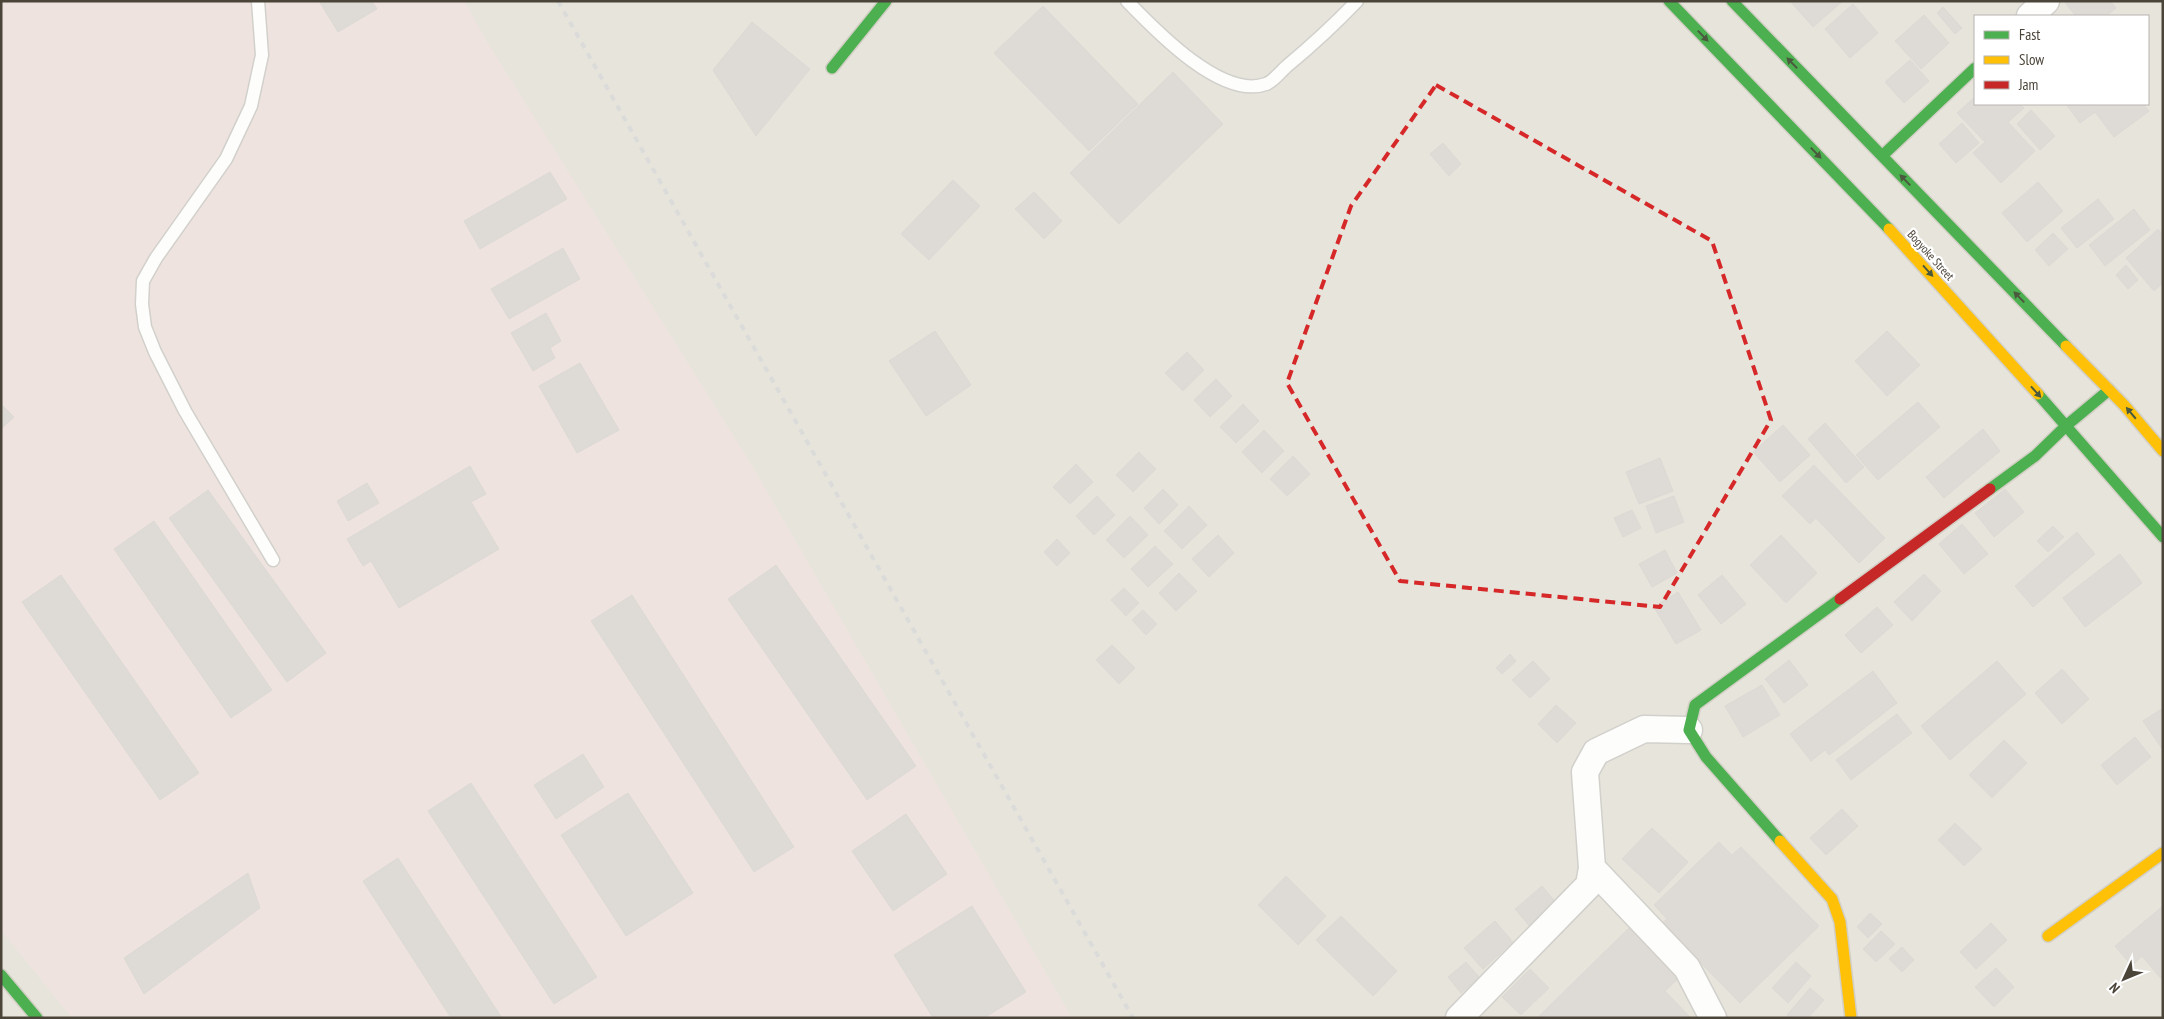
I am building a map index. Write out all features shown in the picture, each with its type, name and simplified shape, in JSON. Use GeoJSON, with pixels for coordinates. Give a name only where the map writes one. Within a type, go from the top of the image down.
{"type":"FeatureCollection","features":[{"type":"Feature","properties":{"kind":"main road"},"geometry":{"type":"LineString","coordinates":[[832,68],[886,1]]}},
{"type":"Feature","properties":{"kind":"main road","name":"Bogyoke Street"},"geometry":{"type":"LineString","coordinates":[[1669,1],[1890,230],[2067,425],[2163,537]]}},
{"type":"Feature","properties":{"kind":"main road"},"geometry":{"type":"LineString","coordinates":[[1732,1],[2109,390],[2163,451]]}},
{"type":"Feature","properties":{"kind":"main road"},"geometry":{"type":"LineString","coordinates":[[1882,156],[1974,69]]}},
{"type":"Feature","properties":{"kind":"main road"},"geometry":{"type":"LineString","coordinates":[[1851,1018],[1840,922],[1832,899],[1706,757],[1689,730],[1696,706],[2035,456],[2067,425],[2109,390]]}},
{"type":"Feature","properties":{"kind":"main road"},"geometry":{"type":"LineString","coordinates":[[2048,936],[2163,853]]}},
{"type":"Feature","properties":{"kind":"main road"},"geometry":{"type":"LineString","coordinates":[[1,975],[37,1018]]}},
{"type":"Feature","properties":{"kind":"street"},"geometry":{"type":"LineString","coordinates":[[2031,15],[2046,1]]}},
{"type":"Feature","properties":{"kind":"street"},"geometry":{"type":"LineString","coordinates":[[1458,1018],[1589,885],[1592,868],[1585,772],[1596,752],[1644,729],[1689,730]]}},
{"type":"Feature","properties":{"kind":"street"},"geometry":{"type":"LineString","coordinates":[[1592,868],[1688,968],[1713,1018]]}},
{"type":"Feature","properties":{"kind":"lane"},"geometry":{"type":"LineString","coordinates":[[258,1],[262,55],[251,106],[226,159],[143,281],[142,304],[145,327],[155,352],[185,411],[273,560]]}},
{"type":"Feature","properties":{"kind":"lane"},"geometry":{"type":"LineString","coordinates":[[1127,1],[1178,49],[1211,73],[1242,87],[1267,83],[1321,37],[1357,1]]}},
{"type":"Feature","properties":{"kind":"highlighted area"},"geometry":{"type":"Polygon","coordinates":[[[1436,85],[1712,241],[1771,420],[1660,607],[1400,581],[1287,383],[1351,206],[1436,85]]]}},
{"type":"Feature","properties":{"kind":"shaded area"},"geometry":{"type":"Polygon","coordinates":[[[1,1],[2163,1],[2163,1018],[1,1018],[1,1]]]}},
{"type":"Feature","properties":{"kind":"shaded area"},"geometry":{"type":"Polygon","coordinates":[[[1,1],[464,1],[486,40],[751,464],[1072,1018],[72,1018],[1,930],[1,1]]]}},
{"type":"Feature","properties":{"kind":"building"},"geometry":{"type":"Polygon","coordinates":[[[319,1],[372,1],[377,9],[338,32],[319,1]]]}},
{"type":"Feature","properties":{"kind":"building"},"geometry":{"type":"Polygon","coordinates":[[[1790,1],[1843,1],[1813,27],[1790,1]]]}},
{"type":"Feature","properties":{"kind":"building"},"geometry":{"type":"Polygon","coordinates":[[[2067,1],[2110,1],[2116,8],[2107,15],[2075,15],[2065,3],[2067,1]]]}},
{"type":"Feature","properties":{"kind":"building"},"geometry":{"type":"Polygon","coordinates":[[[1853,4],[1878,33],[1850,58],[1825,29],[1853,4]]]}},
{"type":"Feature","properties":{"kind":"building"},"geometry":{"type":"Polygon","coordinates":[[[1043,6],[1138,104],[1089,151],[994,53],[1043,6]]]}},
{"type":"Feature","properties":{"kind":"building"},"geometry":{"type":"Polygon","coordinates":[[[1943,7],[1962,28],[1955,34],[1937,13],[1943,7]]]}},
{"type":"Feature","properties":{"kind":"building"},"geometry":{"type":"Polygon","coordinates":[[[1924,15],[1949,43],[1921,69],[1895,41],[1924,15]]]}},
{"type":"Feature","properties":{"kind":"building"},"geometry":{"type":"Polygon","coordinates":[[[752,22],[810,69],[756,136],[713,70],[752,22]]]}},
{"type":"Feature","properties":{"kind":"building"},"geometry":{"type":"Polygon","coordinates":[[[1910,60],[1929,81],[1904,103],[1885,82],[1910,60]]]}},
{"type":"Feature","properties":{"kind":"building"},"geometry":{"type":"Polygon","coordinates":[[[1173,72],[1223,124],[1119,224],[1070,173],[1173,72]]]}},
{"type":"Feature","properties":{"kind":"building"},"geometry":{"type":"Polygon","coordinates":[[[1974,98],[1974,105],[2021,105],[2024,108],[2008,122],[2035,151],[2001,183],[1973,153],[1985,142],[1957,113],[1974,98]]]}},
{"type":"Feature","properties":{"kind":"building"},"geometry":{"type":"Polygon","coordinates":[[[2067,105],[2144,105],[2149,111],[2114,137],[2095,112],[2080,123],[2067,105]]]}},
{"type":"Feature","properties":{"kind":"building"},"geometry":{"type":"Polygon","coordinates":[[[2031,110],[2055,136],[2040,150],[2017,124],[2031,110]]]}},
{"type":"Feature","properties":{"kind":"building"},"geometry":{"type":"Polygon","coordinates":[[[1962,123],[1979,143],[1956,163],[1939,144],[1962,123]]]}},
{"type":"Feature","properties":{"kind":"building"},"geometry":{"type":"Polygon","coordinates":[[[1443,143],[1461,164],[1449,176],[1430,154],[1443,143]]]}},
{"type":"Feature","properties":{"kind":"building"},"geometry":{"type":"Polygon","coordinates":[[[550,172],[567,199],[480,249],[464,221],[550,172]]]}},
{"type":"Feature","properties":{"kind":"building"},"geometry":{"type":"Polygon","coordinates":[[[953,180],[980,206],[929,260],[901,234],[953,180]]]}},
{"type":"Feature","properties":{"kind":"building"},"geometry":{"type":"Polygon","coordinates":[[[2038,182],[2063,211],[2027,242],[2002,213],[2038,182]]]}},
{"type":"Feature","properties":{"kind":"building"},"geometry":{"type":"Polygon","coordinates":[[[1034,192],[1062,221],[1044,239],[1015,209],[1034,192]]]}},
{"type":"Feature","properties":{"kind":"building"},"geometry":{"type":"Polygon","coordinates":[[[2098,199],[2114,219],[2077,248],[2061,228],[2098,199]]]}},
{"type":"Feature","properties":{"kind":"building"},"geometry":{"type":"Polygon","coordinates":[[[2134,209],[2150,230],[2105,266],[2089,245],[2134,209]]]}},
{"type":"Feature","properties":{"kind":"building"},"geometry":{"type":"Polygon","coordinates":[[[2158,229],[2163,235],[2163,283],[2154,291],[2126,258],[2158,229]]]}},
{"type":"Feature","properties":{"kind":"building"},"geometry":{"type":"Polygon","coordinates":[[[2053,233],[2068,249],[2049,266],[2035,250],[2053,233]]]}},
{"type":"Feature","properties":{"kind":"building"},"geometry":{"type":"Polygon","coordinates":[[[563,248],[580,279],[509,319],[491,289],[563,248]]]}},
{"type":"Feature","properties":{"kind":"building"},"geometry":{"type":"Polygon","coordinates":[[[2126,265],[2138,280],[2128,289],[2116,275],[2126,265]]]}},
{"type":"Feature","properties":{"kind":"building"},"geometry":{"type":"Polygon","coordinates":[[[546,313],[561,341],[550,348],[555,358],[533,371],[511,333],[546,313]]]}},
{"type":"Feature","properties":{"kind":"building"},"geometry":{"type":"Polygon","coordinates":[[[935,331],[971,385],[926,416],[889,361],[935,331]]]}},
{"type":"Feature","properties":{"kind":"building"},"geometry":{"type":"Polygon","coordinates":[[[1887,331],[1920,365],[1887,396],[1855,361],[1887,331]]]}},
{"type":"Feature","properties":{"kind":"building"},"geometry":{"type":"Polygon","coordinates":[[[1187,352],[1204,370],[1183,391],[1165,373],[1187,352]]]}},
{"type":"Feature","properties":{"kind":"building"},"geometry":{"type":"Polygon","coordinates":[[[580,363],[619,430],[577,453],[539,386],[580,363]]]}},
{"type":"Feature","properties":{"kind":"building"},"geometry":{"type":"Polygon","coordinates":[[[1216,379],[1232,396],[1210,417],[1194,400],[1216,379]]]}},
{"type":"Feature","properties":{"kind":"building"},"geometry":{"type":"Polygon","coordinates":[[[1918,402],[1940,427],[1878,480],[1856,455],[1918,402]]]}},
{"type":"Feature","properties":{"kind":"building"},"geometry":{"type":"Polygon","coordinates":[[[1,404],[14,417],[1,429],[1,404]]]}},
{"type":"Feature","properties":{"kind":"building"},"geometry":{"type":"Polygon","coordinates":[[[1243,404],[1259,421],[1236,443],[1220,427],[1243,404]]]}},
{"type":"Feature","properties":{"kind":"building"},"geometry":{"type":"Polygon","coordinates":[[[1825,423],[1864,467],[1846,483],[1808,439],[1825,423]]]}},
{"type":"Feature","properties":{"kind":"building"},"geometry":{"type":"Polygon","coordinates":[[[1783,425],[1810,455],[1780,482],[1753,452],[1783,425]]]}},
{"type":"Feature","properties":{"kind":"building"},"geometry":{"type":"Polygon","coordinates":[[[1983,429],[2000,451],[1944,498],[1926,477],[1983,429]]]}},
{"type":"Feature","properties":{"kind":"building"},"geometry":{"type":"Polygon","coordinates":[[[1264,430],[1284,451],[1262,473],[1242,452],[1264,430]]]}},
{"type":"Feature","properties":{"kind":"building"},"geometry":{"type":"Polygon","coordinates":[[[1139,452],[1156,469],[1133,492],[1116,475],[1139,452]]]}},
{"type":"Feature","properties":{"kind":"building"},"geometry":{"type":"Polygon","coordinates":[[[1293,456],[1310,474],[1287,496],[1270,479],[1293,456]]]}},
{"type":"Feature","properties":{"kind":"building"},"geometry":{"type":"Polygon","coordinates":[[[1660,458],[1673,491],[1639,504],[1626,472],[1660,458]]]}},
{"type":"Feature","properties":{"kind":"building"},"geometry":{"type":"Polygon","coordinates":[[[1076,464],[1093,482],[1070,504],[1053,487],[1076,464]]]}},
{"type":"Feature","properties":{"kind":"building"},"geometry":{"type":"Polygon","coordinates":[[[1814,465],[1885,538],[1859,563],[1816,518],[1810,524],[1782,496],[1814,465]]]}},
{"type":"Feature","properties":{"kind":"building"},"geometry":{"type":"Polygon","coordinates":[[[470,466],[486,494],[471,502],[499,549],[399,608],[371,561],[363,566],[347,539],[470,466]]]}},
{"type":"Feature","properties":{"kind":"building"},"geometry":{"type":"Polygon","coordinates":[[[367,483],[379,503],[348,521],[337,501],[367,483]]]}},
{"type":"Feature","properties":{"kind":"building"},"geometry":{"type":"Polygon","coordinates":[[[1163,489],[1178,505],[1159,524],[1144,508],[1163,489]]]}},
{"type":"Feature","properties":{"kind":"building"},"geometry":{"type":"Polygon","coordinates":[[[2005,489],[2024,512],[1994,537],[1975,513],[2005,489]]]}},
{"type":"Feature","properties":{"kind":"building"},"geometry":{"type":"Polygon","coordinates":[[[208,490],[326,653],[287,682],[169,518],[208,490]]]}},
{"type":"Feature","properties":{"kind":"building"},"geometry":{"type":"Polygon","coordinates":[[[1097,496],[1115,515],[1094,535],[1076,516],[1097,496]]]}},
{"type":"Feature","properties":{"kind":"building"},"geometry":{"type":"Polygon","coordinates":[[[1674,496],[1684,522],[1656,533],[1646,506],[1674,496]]]}},
{"type":"Feature","properties":{"kind":"building"},"geometry":{"type":"Polygon","coordinates":[[[1189,506],[1207,525],[1182,549],[1164,531],[1189,506]]]}},
{"type":"Feature","properties":{"kind":"building"},"geometry":{"type":"Polygon","coordinates":[[[1632,510],[1641,528],[1623,537],[1614,518],[1632,510]]]}},
{"type":"Feature","properties":{"kind":"building"},"geometry":{"type":"Polygon","coordinates":[[[1130,516],[1148,535],[1124,558],[1106,540],[1130,516]]]}},
{"type":"Feature","properties":{"kind":"building"},"geometry":{"type":"Polygon","coordinates":[[[154,521],[272,690],[231,718],[114,549],[154,521]]]}},
{"type":"Feature","properties":{"kind":"building"},"geometry":{"type":"Polygon","coordinates":[[[1962,524],[1988,554],[1964,574],[1939,544],[1962,524]]]}},
{"type":"Feature","properties":{"kind":"building"},"geometry":{"type":"Polygon","coordinates":[[[2053,526],[2064,537],[2048,552],[2037,541],[2053,526]]]}},
{"type":"Feature","properties":{"kind":"building"},"geometry":{"type":"Polygon","coordinates":[[[2077,532],[2095,554],[2033,607],[2015,586],[2077,532]]]}},
{"type":"Feature","properties":{"kind":"building"},"geometry":{"type":"Polygon","coordinates":[[[1218,535],[1234,553],[1209,577],[1192,559],[1218,535]]]}},
{"type":"Feature","properties":{"kind":"building"},"geometry":{"type":"Polygon","coordinates":[[[1781,535],[1817,573],[1786,603],[1750,565],[1781,535]]]}},
{"type":"Feature","properties":{"kind":"building"},"geometry":{"type":"Polygon","coordinates":[[[1057,539],[1070,553],[1057,566],[1044,552],[1057,539]]]}},
{"type":"Feature","properties":{"kind":"building"},"geometry":{"type":"Polygon","coordinates":[[[1155,546],[1173,564],[1148,587],[1131,569],[1155,546]]]}},
{"type":"Feature","properties":{"kind":"building"},"geometry":{"type":"Polygon","coordinates":[[[1665,550],[1677,573],[1652,587],[1639,564],[1665,550]]]}},
{"type":"Feature","properties":{"kind":"building"},"geometry":{"type":"Polygon","coordinates":[[[2120,554],[2142,583],[2085,627],[2063,598],[2120,554]]]}},
{"type":"Feature","properties":{"kind":"building"},"geometry":{"type":"Polygon","coordinates":[[[776,565],[916,766],[867,800],[728,599],[776,565]]]}},
{"type":"Feature","properties":{"kind":"building"},"geometry":{"type":"Polygon","coordinates":[[[1179,573],[1197,591],[1176,611],[1159,593],[1179,573]]]}},
{"type":"Feature","properties":{"kind":"building"},"geometry":{"type":"Polygon","coordinates":[[[1924,574],[1941,591],[1912,621],[1894,602],[1924,574]]]}},
{"type":"Feature","properties":{"kind":"building"},"geometry":{"type":"Polygon","coordinates":[[[61,575],[199,773],[160,800],[22,602],[61,575]]]}},
{"type":"Feature","properties":{"kind":"building"},"geometry":{"type":"Polygon","coordinates":[[[1722,575],[1746,604],[1721,624],[1698,595],[1722,575]]]}},
{"type":"Feature","properties":{"kind":"building"},"geometry":{"type":"Polygon","coordinates":[[[1124,588],[1139,603],[1126,616],[1111,600],[1124,588]]]}},
{"type":"Feature","properties":{"kind":"building"},"geometry":{"type":"Polygon","coordinates":[[[1678,592],[1701,630],[1676,644],[1654,607],[1678,592]]]}},
{"type":"Feature","properties":{"kind":"building"},"geometry":{"type":"Polygon","coordinates":[[[632,595],[794,847],[754,872],[591,621],[632,595]]]}},
{"type":"Feature","properties":{"kind":"building"},"geometry":{"type":"Polygon","coordinates":[[[1877,607],[1893,625],[1861,653],[1845,635],[1877,607]]]}},
{"type":"Feature","properties":{"kind":"building"},"geometry":{"type":"Polygon","coordinates":[[[1143,610],[1157,624],[1146,635],[1132,620],[1143,610]]]}},
{"type":"Feature","properties":{"kind":"building"},"geometry":{"type":"Polygon","coordinates":[[[1112,645],[1135,668],[1119,684],[1096,660],[1112,645]]]}},
{"type":"Feature","properties":{"kind":"building"},"geometry":{"type":"Polygon","coordinates":[[[1510,654],[1516,661],[1502,674],[1496,668],[1510,654]]]}},
{"type":"Feature","properties":{"kind":"building"},"geometry":{"type":"Polygon","coordinates":[[[1789,660],[1808,685],[1784,703],[1765,679],[1789,660]]]}},
{"type":"Feature","properties":{"kind":"building"},"geometry":{"type":"Polygon","coordinates":[[[1533,661],[1550,679],[1530,698],[1512,680],[1533,661]]]}},
{"type":"Feature","properties":{"kind":"building"},"geometry":{"type":"Polygon","coordinates":[[[1997,661],[2026,694],[1950,760],[1921,726],[1997,661]]]}},
{"type":"Feature","properties":{"kind":"building"},"geometry":{"type":"Polygon","coordinates":[[[2062,669],[2089,699],[2062,724],[2035,693],[2062,669]]]}},
{"type":"Feature","properties":{"kind":"building"},"geometry":{"type":"Polygon","coordinates":[[[1873,671],[1897,703],[1829,755],[1825,750],[1811,761],[1790,734],[1873,671]]]}},
{"type":"Feature","properties":{"kind":"building"},"geometry":{"type":"Polygon","coordinates":[[[1762,685],[1780,715],[1743,737],[1725,706],[1762,685]]]}},
{"type":"Feature","properties":{"kind":"building"},"geometry":{"type":"Polygon","coordinates":[[[1556,705],[1576,723],[1557,743],[1538,724],[1556,705]]]}},
{"type":"Feature","properties":{"kind":"building"},"geometry":{"type":"Polygon","coordinates":[[[2163,708],[2163,750],[2143,721],[2163,708]]]}},
{"type":"Feature","properties":{"kind":"building"},"geometry":{"type":"Polygon","coordinates":[[[1897,714],[1912,733],[1851,780],[1836,760],[1897,714]]]}},
{"type":"Feature","properties":{"kind":"building"},"geometry":{"type":"Polygon","coordinates":[[[2135,737],[2151,757],[2117,785],[2101,765],[2135,737]]]}},
{"type":"Feature","properties":{"kind":"building"},"geometry":{"type":"Polygon","coordinates":[[[2004,740],[2027,763],[1992,798],[1969,775],[2004,740]]]}},
{"type":"Feature","properties":{"kind":"building"},"geometry":{"type":"Polygon","coordinates":[[[583,754],[604,787],[556,819],[534,785],[583,754]]]}},
{"type":"Feature","properties":{"kind":"building"},"geometry":{"type":"Polygon","coordinates":[[[471,783],[597,977],[554,1004],[428,811],[471,783]]]}},
{"type":"Feature","properties":{"kind":"building"},"geometry":{"type":"Polygon","coordinates":[[[628,793],[693,893],[626,936],[561,835],[628,793]]]}},
{"type":"Feature","properties":{"kind":"building"},"geometry":{"type":"Polygon","coordinates":[[[1842,809],[1858,826],[1826,855],[1810,838],[1842,809]]]}},
{"type":"Feature","properties":{"kind":"building"},"geometry":{"type":"Polygon","coordinates":[[[906,814],[947,874],[893,911],[852,851],[906,814]]]}},
{"type":"Feature","properties":{"kind":"building"},"geometry":{"type":"Polygon","coordinates":[[[1955,823],[1982,849],[1964,866],[1938,840],[1955,823]]]}},
{"type":"Feature","properties":{"kind":"building"},"geometry":{"type":"Polygon","coordinates":[[[1652,828],[1688,862],[1659,893],[1622,859],[1652,828]]]}},
{"type":"Feature","properties":{"kind":"building"},"geometry":{"type":"Polygon","coordinates":[[[1719,842],[1732,855],[1741,847],[1819,926],[1740,1003],[1662,923],[1667,919],[1654,905],[1719,842]]]}},
{"type":"Feature","properties":{"kind":"building"},"geometry":{"type":"Polygon","coordinates":[[[398,858],[502,1018],[451,1018],[363,881],[398,858]]]}},
{"type":"Feature","properties":{"kind":"building"},"geometry":{"type":"Polygon","coordinates":[[[248,873],[260,908],[144,994],[124,958],[248,873]]]}},
{"type":"Feature","properties":{"kind":"building"},"geometry":{"type":"Polygon","coordinates":[[[1286,876],[1326,916],[1298,945],[1258,905],[1286,876]]]}},
{"type":"Feature","properties":{"kind":"building"},"geometry":{"type":"Polygon","coordinates":[[[1542,886],[1558,905],[1531,928],[1515,909],[1542,886]]]}},
{"type":"Feature","properties":{"kind":"building"},"geometry":{"type":"Polygon","coordinates":[[[972,906],[1026,992],[984,1018],[933,1018],[894,955],[972,906]]]}},
{"type":"Feature","properties":{"kind":"building"},"geometry":{"type":"Polygon","coordinates":[[[2163,906],[2163,981],[2142,956],[2132,966],[2115,946],[2163,906]]]}},
{"type":"Feature","properties":{"kind":"building"},"geometry":{"type":"Polygon","coordinates":[[[1870,913],[1882,924],[1868,938],[1857,927],[1870,913]]]}},
{"type":"Feature","properties":{"kind":"building"},"geometry":{"type":"Polygon","coordinates":[[[1341,916],[1397,971],[1373,996],[1316,940],[1341,916]]]}},
{"type":"Feature","properties":{"kind":"building"},"geometry":{"type":"Polygon","coordinates":[[[1495,921],[1513,942],[1483,969],[1464,948],[1495,921]]]}},
{"type":"Feature","properties":{"kind":"building"},"geometry":{"type":"Polygon","coordinates":[[[1634,923],[1683,974],[1665,991],[1691,1018],[1537,1018],[1634,923]]]}},
{"type":"Feature","properties":{"kind":"building"},"geometry":{"type":"Polygon","coordinates":[[[1991,923],[2007,940],[1976,969],[1960,952],[1991,923]]]}},
{"type":"Feature","properties":{"kind":"building"},"geometry":{"type":"Polygon","coordinates":[[[1881,931],[1895,944],[1876,962],[1863,949],[1881,931]]]}},
{"type":"Feature","properties":{"kind":"building"},"geometry":{"type":"Polygon","coordinates":[[[1902,947],[1914,960],[1902,972],[1889,959],[1902,947]]]}},
{"type":"Feature","properties":{"kind":"building"},"geometry":{"type":"Polygon","coordinates":[[[1466,962],[1479,977],[1461,993],[1448,977],[1466,962]]]}},
{"type":"Feature","properties":{"kind":"building"},"geometry":{"type":"Polygon","coordinates":[[[1796,962],[1811,976],[1788,1003],[1772,988],[1796,962]]]}},
{"type":"Feature","properties":{"kind":"building"},"geometry":{"type":"Polygon","coordinates":[[[1996,968],[2014,987],[1994,1007],[1975,987],[1996,968]]]}},
{"type":"Feature","properties":{"kind":"building"},"geometry":{"type":"Polygon","coordinates":[[[1530,969],[1549,988],[1521,1015],[1502,997],[1530,969]]]}},
{"type":"Feature","properties":{"kind":"building"},"geometry":{"type":"Polygon","coordinates":[[[1810,988],[1824,1000],[1808,1018],[1790,1018],[1787,1015],[1810,988]]]}},
{"type":"Feature","properties":{"kind":"railway"},"geometry":{"type":"LineString","coordinates":[[558,1],[1133,1018]]}},
{"type":"Feature","properties":{"kind":"traffic: fast"},"geometry":{"type":"LineString","coordinates":[[832,68],[886,1]]}},
{"type":"Feature","properties":{"kind":"traffic: fast"},"geometry":{"type":"LineString","coordinates":[[1669,1],[1889,229]]}},
{"type":"Feature","properties":{"kind":"traffic: fast"},"geometry":{"type":"LineString","coordinates":[[1732,1],[2066,346]]}},
{"type":"Feature","properties":{"kind":"traffic: fast"},"geometry":{"type":"LineString","coordinates":[[1882,156],[1974,69]]}},
{"type":"Feature","properties":{"kind":"traffic: fast"},"geometry":{"type":"LineString","coordinates":[[1990,489],[2035,456],[2067,425],[2109,390]]}},
{"type":"Feature","properties":{"kind":"traffic: fast"},"geometry":{"type":"LineString","coordinates":[[2038,394],[2163,537]]}},
{"type":"Feature","properties":{"kind":"traffic: fast"},"geometry":{"type":"LineString","coordinates":[[1780,841],[1706,757],[1689,730],[1695,705],[1840,599]]}},
{"type":"Feature","properties":{"kind":"traffic: fast"},"geometry":{"type":"LineString","coordinates":[[1,975],[37,1018]]}},
{"type":"Feature","properties":{"kind":"traffic: slow"},"geometry":{"type":"LineString","coordinates":[[1889,229],[2038,394]]}},
{"type":"Feature","properties":{"kind":"traffic: slow"},"geometry":{"type":"LineString","coordinates":[[2066,346],[2124,405],[2163,451]]}},
{"type":"Feature","properties":{"kind":"traffic: slow"},"geometry":{"type":"LineString","coordinates":[[1780,841],[1832,899],[1840,922],[1851,1018]]}},
{"type":"Feature","properties":{"kind":"traffic: slow"},"geometry":{"type":"LineString","coordinates":[[2048,936],[2163,853]]}},
{"type":"Feature","properties":{"kind":"traffic: jam"},"geometry":{"type":"LineString","coordinates":[[1840,599],[1990,489]]}}]}
